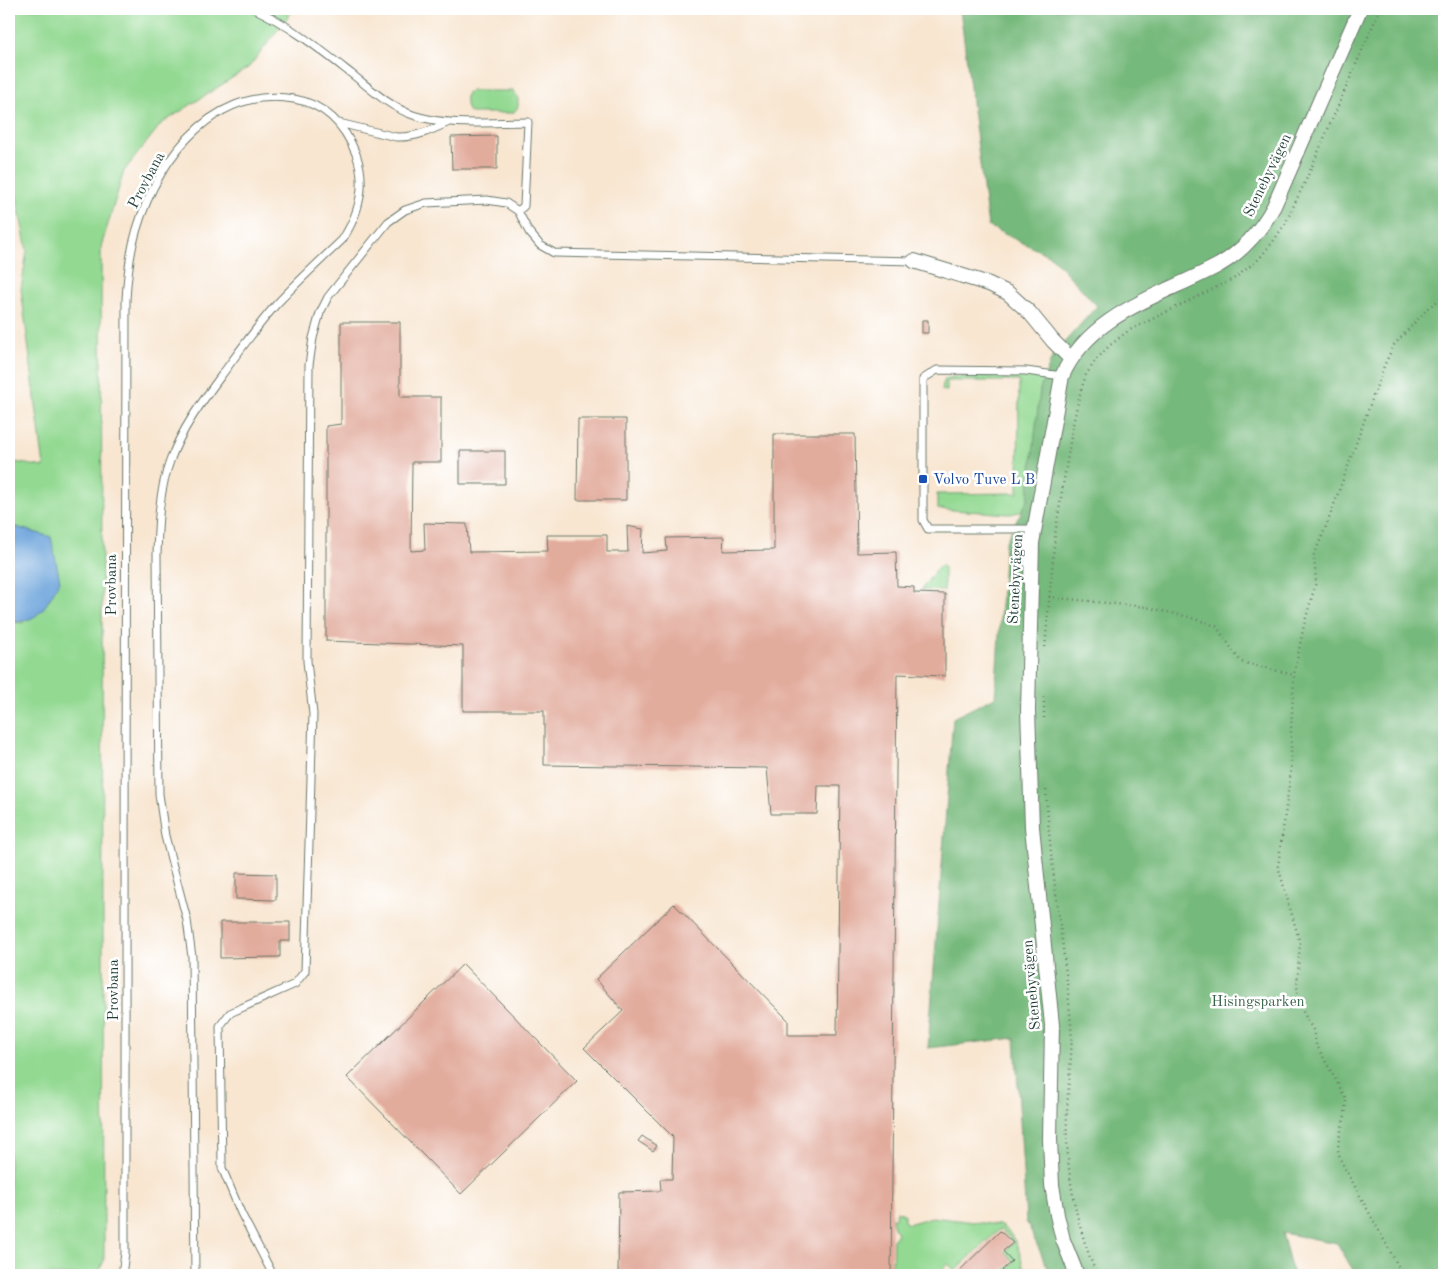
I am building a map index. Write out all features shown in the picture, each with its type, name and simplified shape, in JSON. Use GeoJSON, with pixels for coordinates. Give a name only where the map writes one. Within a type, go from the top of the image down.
{"type":"FeatureCollection","features":[{"type":"Feature","properties":{"kind":"street","name":"Stenebyvägen"},"geometry":{"type":"LineString","coordinates":[[1076,1275],[1061,1234],[1052,1184],[1050,1138],[1052,1024],[1035,854],[1028,750],[1029,629],[1034,529],[1062,376],[1071,359],[1092,335],[1112,318],[1219,265],[1237,253],[1251,239],[1274,206],[1360,9]]}},
{"type":"Feature","properties":{"kind":"street"},"geometry":{"type":"LineString","coordinates":[[914,261],[989,284],[1008,293],[1030,313],[1071,359]]}},
{"type":"Feature","properties":{"kind":"lane"},"geometry":{"type":"LineString","coordinates":[[255,9],[275,18],[394,107],[415,116],[450,122],[528,122],[524,206],[518,210]]}},
{"type":"Feature","properties":{"kind":"lane","name":"Provbana"},"geometry":{"type":"LineString","coordinates":[[122,1275],[125,1253],[126,1180],[125,457],[126,300],[128,274],[133,244],[146,206],[163,170],[181,144],[193,131],[218,112],[248,100],[276,96],[312,104],[327,112],[339,123],[352,145],[361,178],[358,206],[350,227],[342,240],[273,308],[244,345],[188,423],[178,441],[162,490],[158,518],[159,794],[165,836],[187,920],[191,949],[195,1275]]}},
{"type":"Feature","properties":{"kind":"lane"},"geometry":{"type":"LineString","coordinates":[[339,123],[403,137],[424,133],[450,122]]}},
{"type":"Feature","properties":{"kind":"lane"},"geometry":{"type":"LineString","coordinates":[[273,1275],[241,1213],[222,1168],[220,1026],[230,1013],[295,984],[305,971],[313,714],[307,661],[308,365],[320,313],[328,297],[388,222],[405,210],[426,203],[487,200],[506,203],[518,210],[534,239],[554,253],[914,261]]}},
{"type":"Feature","properties":{"kind":"lane"},"geometry":{"type":"LineString","coordinates":[[1034,529],[928,529],[923,520],[923,379],[937,370],[1026,371],[1062,376]]}},
{"type":"Feature","properties":{"kind":"path"},"geometry":{"type":"LineString","coordinates":[[1045,654],[1048,597],[1055,535],[1073,424],[1086,375],[1095,361],[1109,346],[1128,331],[1235,278],[1259,259],[1286,224],[1380,9]]}},
{"type":"Feature","properties":{"kind":"path"},"geometry":{"type":"LineString","coordinates":[[1403,1275],[1340,1159],[1339,1139],[1345,1115],[1346,1099],[1316,1044],[1313,1030],[1300,1006],[1297,986],[1300,943],[1278,866],[1291,771],[1294,675],[1304,625],[1316,582],[1314,555],[1384,366],[1394,345],[1428,308],[1444,296]]}},
{"type":"Feature","properties":{"kind":"path"},"geometry":{"type":"LineString","coordinates":[[1048,597],[1146,608],[1189,617],[1216,626],[1241,662],[1294,675]]}},
{"type":"Feature","properties":{"kind":"path"},"geometry":{"type":"LineString","coordinates":[[1044,690],[1044,725]]}},
{"type":"Feature","properties":{"kind":"path"},"geometry":{"type":"LineString","coordinates":[[1046,790],[1051,857],[1071,1026],[1067,1112],[1069,1174],[1083,1235],[1098,1275]]}},
{"type":"Feature","properties":{"kind":"green space"},"geometry":{"type":"Polygon","coordinates":[[[9,9],[294,9],[249,67],[161,124],[124,171],[101,247],[104,1261],[97,1275],[9,1275],[9,622],[23,623],[51,537],[9,525],[9,461],[44,467],[21,289],[27,251],[9,156],[9,9]]]}},
{"type":"Feature","properties":{"kind":"green space","name":"Hisingsparken"},"geometry":{"type":"Polygon","coordinates":[[[960,9],[1444,9],[1444,1275],[1356,1275],[1337,1243],[1282,1233],[1293,1275],[1051,1275],[1026,1221],[1015,1038],[928,1048],[953,718],[995,697],[1005,543],[1028,499],[1040,389],[1053,355],[1097,306],[1052,257],[988,226],[960,9]]]}},
{"type":"Feature","properties":{"kind":"green space"},"geometry":{"type":"Polygon","coordinates":[[[471,91],[513,91],[518,97],[518,107],[513,113],[470,113],[467,109],[466,101],[467,93],[471,91]]]}},
{"type":"Feature","properties":{"kind":"green space"},"geometry":{"type":"Polygon","coordinates":[[[1037,376],[1044,381],[1030,500],[1022,510],[1010,514],[938,509],[937,494],[1018,493],[1019,381],[947,381],[947,391],[941,390],[945,379],[952,377],[1037,376]]]}},
{"type":"Feature","properties":{"kind":"green space"},"geometry":{"type":"Polygon","coordinates":[[[942,565],[944,568],[944,591],[921,590],[938,567],[942,565]]]}},
{"type":"Feature","properties":{"kind":"green space"},"geometry":{"type":"Polygon","coordinates":[[[897,1211],[904,1214],[904,1221],[908,1224],[932,1217],[999,1225],[1014,1240],[1020,1253],[1025,1275],[1009,1275],[1004,1270],[1014,1262],[1004,1252],[1014,1242],[1000,1229],[955,1271],[948,1264],[938,1275],[896,1275],[896,1273],[892,1272],[893,1240],[897,1233],[892,1218],[895,1218],[897,1211]]]}},
{"type":"Feature","properties":{"kind":"water"},"geometry":{"type":"Polygon","coordinates":[[[9,525],[51,537],[60,581],[41,611],[28,620],[20,622],[9,622],[9,525]]]}},
{"type":"Feature","properties":{"kind":"building"},"geometry":{"type":"Polygon","coordinates":[[[497,136],[497,169],[452,169],[451,137],[497,136]]]}},
{"type":"Feature","properties":{"kind":"building"},"geometry":{"type":"Polygon","coordinates":[[[922,320],[928,320],[928,333],[922,333],[922,320]]]}},
{"type":"Feature","properties":{"kind":"building"},"geometry":{"type":"Polygon","coordinates":[[[341,322],[400,322],[400,397],[441,397],[441,462],[412,462],[411,551],[425,550],[424,523],[467,524],[469,552],[548,551],[547,535],[607,535],[607,552],[628,552],[627,526],[643,529],[642,553],[667,551],[666,538],[724,537],[723,551],[774,550],[774,434],[855,434],[857,553],[896,552],[897,586],[914,587],[914,593],[945,594],[945,676],[897,674],[891,1275],[618,1275],[619,1192],[661,1191],[660,1179],[672,1179],[673,1137],[584,1048],[623,1011],[596,979],[674,904],[788,1020],[788,1035],[837,1035],[840,786],[818,786],[817,814],[771,814],[767,768],[544,765],[544,711],[463,711],[463,646],[326,641],[326,426],[341,424],[341,322]]]}},
{"type":"Feature","properties":{"kind":"building"},"geometry":{"type":"Polygon","coordinates":[[[578,419],[626,419],[626,500],[577,500],[578,419]]]}},
{"type":"Feature","properties":{"kind":"building"},"geometry":{"type":"Polygon","coordinates":[[[460,451],[505,451],[505,484],[460,484],[460,451]]]}},
{"type":"Feature","properties":{"kind":"building"},"geometry":{"type":"Polygon","coordinates":[[[236,873],[276,874],[276,900],[236,899],[236,873]]]}},
{"type":"Feature","properties":{"kind":"building"},"geometry":{"type":"Polygon","coordinates":[[[220,922],[290,922],[290,941],[280,941],[280,957],[220,958],[220,922]]]}},
{"type":"Feature","properties":{"kind":"building"},"geometry":{"type":"Polygon","coordinates":[[[463,964],[577,1081],[461,1194],[347,1077],[463,964]]]}},
{"type":"Feature","properties":{"kind":"building"},"geometry":{"type":"Polygon","coordinates":[[[642,1136],[657,1146],[653,1151],[638,1141],[642,1136]]]}},
{"type":"Feature","properties":{"kind":"building"},"geometry":{"type":"Polygon","coordinates":[[[1000,1231],[1013,1243],[1003,1251],[1012,1261],[1002,1270],[1007,1275],[955,1275],[1000,1231]]]}},
{"type":"Feature","properties":{"kind":"place","name":"Volvo Tuve L B"},"geometry":{"type":"Point","coordinates":[923,479]}}]}
